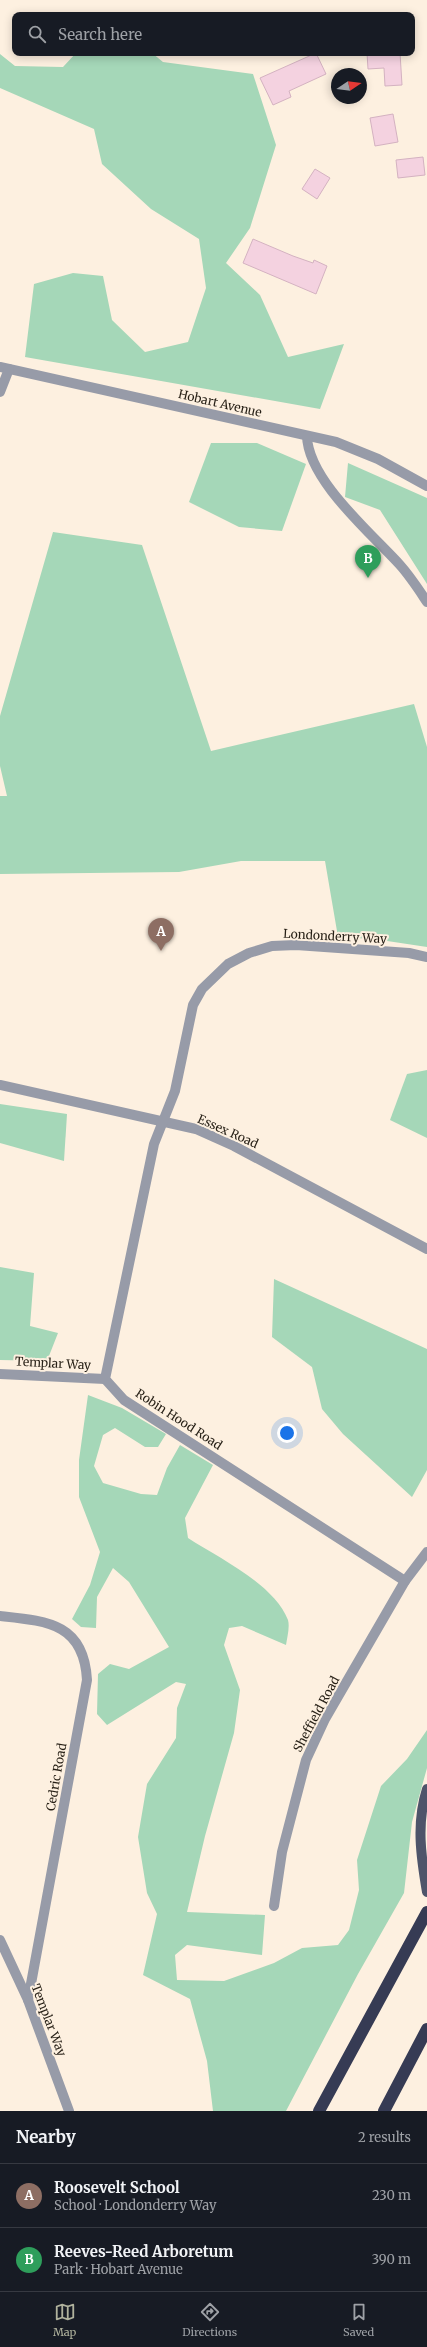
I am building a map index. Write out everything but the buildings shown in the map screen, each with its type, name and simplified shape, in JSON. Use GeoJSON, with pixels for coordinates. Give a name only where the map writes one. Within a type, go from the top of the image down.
{"type":"FeatureCollection","features":[{"type":"Feature","properties":{"kind":"highway"},"geometry":{"type":"LineString","coordinates":[[319,2111],[427,1912]]}},
{"type":"Feature","properties":{"kind":"highway"},"geometry":{"type":"LineString","coordinates":[[384,2111],[427,2029]]}},
{"type":"Feature","properties":{"kind":"main road"},"geometry":{"type":"LineString","coordinates":[[427,1789],[422,1806],[420,1852],[427,1892]]}},
{"type":"Feature","properties":{"kind":"street"},"geometry":{"type":"LineString","coordinates":[[0,392],[4,368]]}},
{"type":"Feature","properties":{"kind":"street","name":"Hobart Avenue"},"geometry":{"type":"LineString","coordinates":[[4,368],[336,442],[378,459],[427,486]]}},
{"type":"Feature","properties":{"kind":"street"},"geometry":{"type":"LineString","coordinates":[[307,436],[310,452],[323,477],[341,502],[401,566],[427,602]]}},
{"type":"Feature","properties":{"kind":"street","name":"Londonderry Way"},"geometry":{"type":"LineString","coordinates":[[163,1122],[175,1091],[195,999],[210,980],[228,964],[250,953],[284,945],[409,953],[427,957]]}},
{"type":"Feature","properties":{"kind":"street","name":"Essex Road"},"geometry":{"type":"LineString","coordinates":[[0,1085],[196,1130],[234,1146],[427,1249]]}},
{"type":"Feature","properties":{"kind":"street"},"geometry":{"type":"LineString","coordinates":[[104,1379],[154,1144],[163,1122]]}},
{"type":"Feature","properties":{"kind":"street","name":"Templar Way"},"geometry":{"type":"LineString","coordinates":[[0,1374],[104,1379]]}},
{"type":"Feature","properties":{"kind":"street","name":"Robin Hood Road"},"geometry":{"type":"LineString","coordinates":[[104,1379],[124,1400],[405,1581]]}},
{"type":"Feature","properties":{"kind":"street","name":"Sheffield Road"},"geometry":{"type":"LineString","coordinates":[[274,1906],[282,1852],[306,1760],[325,1719],[405,1581],[427,1552]]}},
{"type":"Feature","properties":{"kind":"street","name":"Cedric Road"},"geometry":{"type":"LineString","coordinates":[[0,1616],[44,1621],[55,1624],[73,1638],[82,1652],[86,1663],[87,1680],[28,2000]]}},
{"type":"Feature","properties":{"kind":"street","name":"Templar Way"},"geometry":{"type":"LineString","coordinates":[[0,1940],[28,2000],[68,2111]]}},
{"type":"Feature","properties":{"kind":"green space"},"geometry":{"type":"Polygon","coordinates":[[[0,54],[15,66],[63,67],[73,56],[156,56],[163,62],[253,74],[276,145],[250,228],[226,263],[260,295],[288,357],[344,344],[320,409],[25,357],[34,284],[73,273],[103,276],[112,320],[145,352],[188,342],[206,288],[199,239],[151,209],[102,164],[94,129],[0,88],[0,54]]]}},
{"type":"Feature","properties":{"kind":"green space"},"geometry":{"type":"Polygon","coordinates":[[[211,443],[257,443],[306,464],[282,531],[239,527],[189,502],[211,443]]]}},
{"type":"Feature","properties":{"kind":"green space"},"geometry":{"type":"Polygon","coordinates":[[[348,463],[427,498],[427,584],[380,510],[345,497],[348,463]]]}},
{"type":"Feature","properties":{"kind":"green space"},"geometry":{"type":"Polygon","coordinates":[[[53,532],[142,545],[211,751],[414,704],[427,747],[427,947],[374,939],[338,937],[325,861],[241,861],[179,872],[0,874],[0,796],[7,796],[0,766],[0,716],[53,532]]]}},
{"type":"Feature","properties":{"kind":"green space"},"geometry":{"type":"Polygon","coordinates":[[[427,1070],[427,1138],[390,1120],[407,1074],[427,1070]]]}},
{"type":"Feature","properties":{"kind":"green space"},"geometry":{"type":"Polygon","coordinates":[[[0,1104],[67,1114],[64,1161],[0,1143],[0,1104]]]}},
{"type":"Feature","properties":{"kind":"green space"},"geometry":{"type":"Polygon","coordinates":[[[0,1267],[34,1273],[30,1326],[58,1333],[47,1361],[0,1360],[0,1267]]]}},
{"type":"Feature","properties":{"kind":"green space"},"geometry":{"type":"Polygon","coordinates":[[[274,1279],[427,1349],[427,1470],[412,1497],[343,1434],[322,1409],[312,1367],[272,1337],[274,1279]]]}},
{"type":"Feature","properties":{"kind":"green space"},"geometry":{"type":"Polygon","coordinates":[[[88,1395],[122,1408],[166,1434],[158,1447],[145,1447],[115,1428],[103,1435],[94,1466],[103,1483],[141,1494],[157,1495],[167,1468],[180,1445],[213,1465],[185,1518],[188,1538],[230,1563],[258,1584],[271,1595],[281,1607],[289,1623],[286,1645],[242,1626],[229,1628],[224,1645],[240,1690],[234,1733],[205,1836],[187,1912],[265,1915],[262,1955],[187,1945],[175,1955],[177,1980],[224,1981],[274,1963],[302,1948],[338,1945],[349,1930],[359,1890],[357,1860],[381,1786],[407,1759],[427,1730],[427,1768],[412,1822],[404,1893],[358,1974],[286,2111],[213,2111],[207,2061],[190,1999],[143,1975],[157,1914],[147,1893],[138,1837],[147,1784],[176,1738],[177,1708],[186,1684],[176,1682],[107,1725],[97,1714],[98,1674],[110,1664],[129,1669],[169,1647],[129,1582],[113,1568],[97,1597],[96,1628],[81,1627],[72,1619],[90,1585],[100,1552],[79,1497],[79,1460],[88,1395]]]}},
{"type":"Feature","properties":{"kind":"place","name":"Reeves-Reed Arboretum"},"geometry":{"type":"Point","coordinates":[368,578]}},
{"type":"Feature","properties":{"kind":"place","name":"Roosevelt School"},"geometry":{"type":"Point","coordinates":[161,951]}}]}
